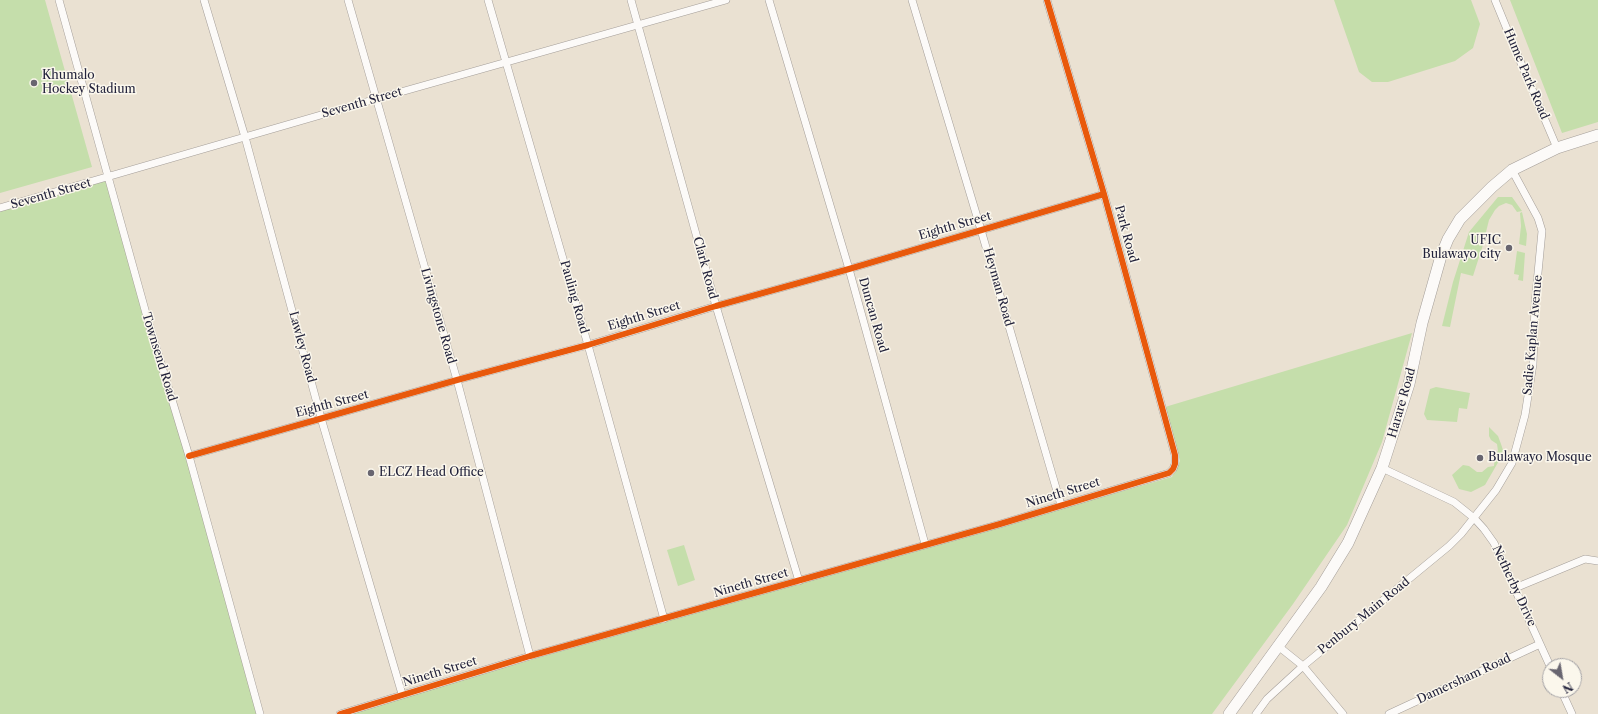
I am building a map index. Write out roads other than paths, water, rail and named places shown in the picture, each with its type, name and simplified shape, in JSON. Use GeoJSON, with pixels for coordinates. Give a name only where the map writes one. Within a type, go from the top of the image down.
{"type":"FeatureCollection","features":[{"type":"Feature","properties":{"kind":"highway","name":"Harare Road"},"geometry":{"type":"LineString","coordinates":[[1229,714],[1321,586],[1348,543],[1382,468],[1410,384],[1422,323],[1441,256],[1448,239],[1460,219],[1486,192],[1512,170],[1557,148],[1598,135]]}},
{"type":"Feature","properties":{"kind":"street","name":"Townsend Road"},"geometry":{"type":"LineString","coordinates":[[58,0],[147,317],[189,456],[260,714]]}},
{"type":"Feature","properties":{"kind":"street","name":"Lawley Road"},"geometry":{"type":"LineString","coordinates":[[204,0],[245,137],[321,418],[402,694]]}},
{"type":"Feature","properties":{"kind":"street","name":"Livingstone Road"},"geometry":{"type":"LineString","coordinates":[[348,0],[457,380],[530,656]]}},
{"type":"Feature","properties":{"kind":"street","name":"Pauling Road"},"geometry":{"type":"LineString","coordinates":[[488,0],[588,345],[664,619]]}},
{"type":"Feature","properties":{"kind":"street","name":"Clark Road"},"geometry":{"type":"LineString","coordinates":[[631,0],[716,306],[799,581]]}},
{"type":"Feature","properties":{"kind":"street","name":"Seventh Street"},"geometry":{"type":"LineString","coordinates":[[0,208],[376,99],[726,0]]}},
{"type":"Feature","properties":{"kind":"street","name":"Duncan Road"},"geometry":{"type":"LineString","coordinates":[[769,0],[848,269],[925,544]]}},
{"type":"Feature","properties":{"kind":"street","name":"Heyman Road"},"geometry":{"type":"LineString","coordinates":[[912,0],[1061,505]]}},
{"type":"Feature","properties":{"kind":"street","name":"Park Road"},"geometry":{"type":"LineString","coordinates":[[1047,0],[1104,194],[1175,455],[1175,466],[1169,473]]}},
{"type":"Feature","properties":{"kind":"street","name":"Hume Park Road"},"geometry":{"type":"LineString","coordinates":[[1495,0],[1557,148]]}},
{"type":"Feature","properties":{"kind":"street","name":"Sadie Kaplan Avenue"},"geometry":{"type":"LineString","coordinates":[[1474,518],[1496,490],[1512,463],[1525,415],[1533,364],[1535,304],[1542,231],[1538,218],[1512,170]]}},
{"type":"Feature","properties":{"kind":"street","name":"Eighth Street"},"geometry":{"type":"LineString","coordinates":[[189,456],[457,380],[588,345],[716,306],[1104,194]]}},
{"type":"Feature","properties":{"kind":"street","name":"Netherby Drive"},"geometry":{"type":"LineString","coordinates":[[1382,468],[1444,496],[1474,518],[1494,543],[1546,658]]}},
{"type":"Feature","properties":{"kind":"street","name":"Nineth Street"},"geometry":{"type":"LineString","coordinates":[[340,714],[530,656],[799,581],[1169,473]]}},
{"type":"Feature","properties":{"kind":"street","name":"Penbury Main Road"},"geometry":{"type":"LineString","coordinates":[[1256,714],[1267,699],[1303,666],[1449,546],[1474,518]]}},
{"type":"Feature","properties":{"kind":"street"},"geometry":{"type":"LineString","coordinates":[[1515,588],[1585,559],[1598,561]]}},
{"type":"Feature","properties":{"kind":"street","name":"Damersham Road"},"geometry":{"type":"LineString","coordinates":[[1388,714],[1540,644]]}},
{"type":"Feature","properties":{"kind":"street"},"geometry":{"type":"LineString","coordinates":[[1278,646],[1303,666],[1343,714]]}},
{"type":"Feature","properties":{"kind":"street"},"geometry":{"type":"LineString","coordinates":[[1565,698],[1572,714]]}},
{"type":"Feature","properties":{"kind":"place","name":"Khumalo Hockey Stadium"},"geometry":{"type":"Point","coordinates":[34,83]}},
{"type":"Feature","properties":{"kind":"place","name":"UFIC Bulawayo city"},"geometry":{"type":"Point","coordinates":[1509,248]}},
{"type":"Feature","properties":{"kind":"place","name":"Bulawayo Mosque"},"geometry":{"type":"Point","coordinates":[1480,458]}},
{"type":"Feature","properties":{"kind":"place","name":"ELCZ Head Office"},"geometry":{"type":"Point","coordinates":[371,473]}}]}
